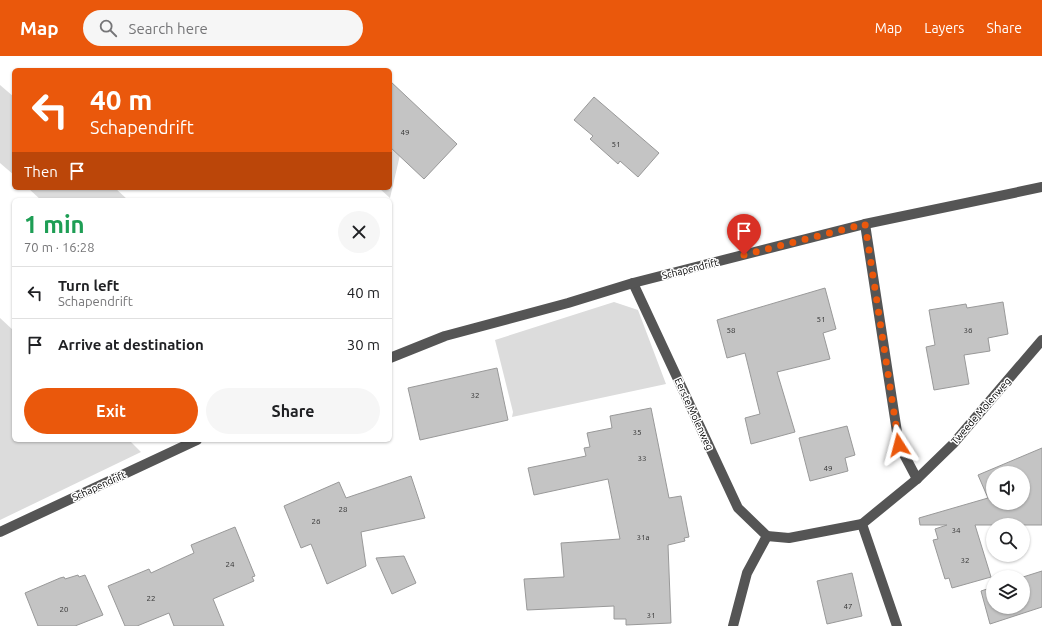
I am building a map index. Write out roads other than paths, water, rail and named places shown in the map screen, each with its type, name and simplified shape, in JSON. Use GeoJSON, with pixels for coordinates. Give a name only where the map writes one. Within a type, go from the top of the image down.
{"type":"FeatureCollection","features":[{"type":"Feature","properties":{"kind":"street","name":"Schapendrift"},"geometry":{"type":"LineString","coordinates":[[392,357],[445,336],[568,303],[633,283],[865,224],[1042,187]]}},
{"type":"Feature","properties":{"kind":"street"},"geometry":{"type":"LineString","coordinates":[[865,224],[899,445],[917,480]]}},
{"type":"Feature","properties":{"kind":"street","name":"Eerste Molenweg"},"geometry":{"type":"LineString","coordinates":[[633,283],[738,508],[767,536]]}},
{"type":"Feature","properties":{"kind":"street","name":"Tweede Molenweg"},"geometry":{"type":"LineString","coordinates":[[862,524],[917,480],[953,444],[1042,340]]}},
{"type":"Feature","properties":{"kind":"street","name":"Schapendrift"},"geometry":{"type":"LineString","coordinates":[[0,532],[193,442]]}},
{"type":"Feature","properties":{"kind":"street"},"geometry":{"type":"LineString","coordinates":[[733,626],[747,573],[767,536],[789,538],[862,524],[897,626]]}}]}
